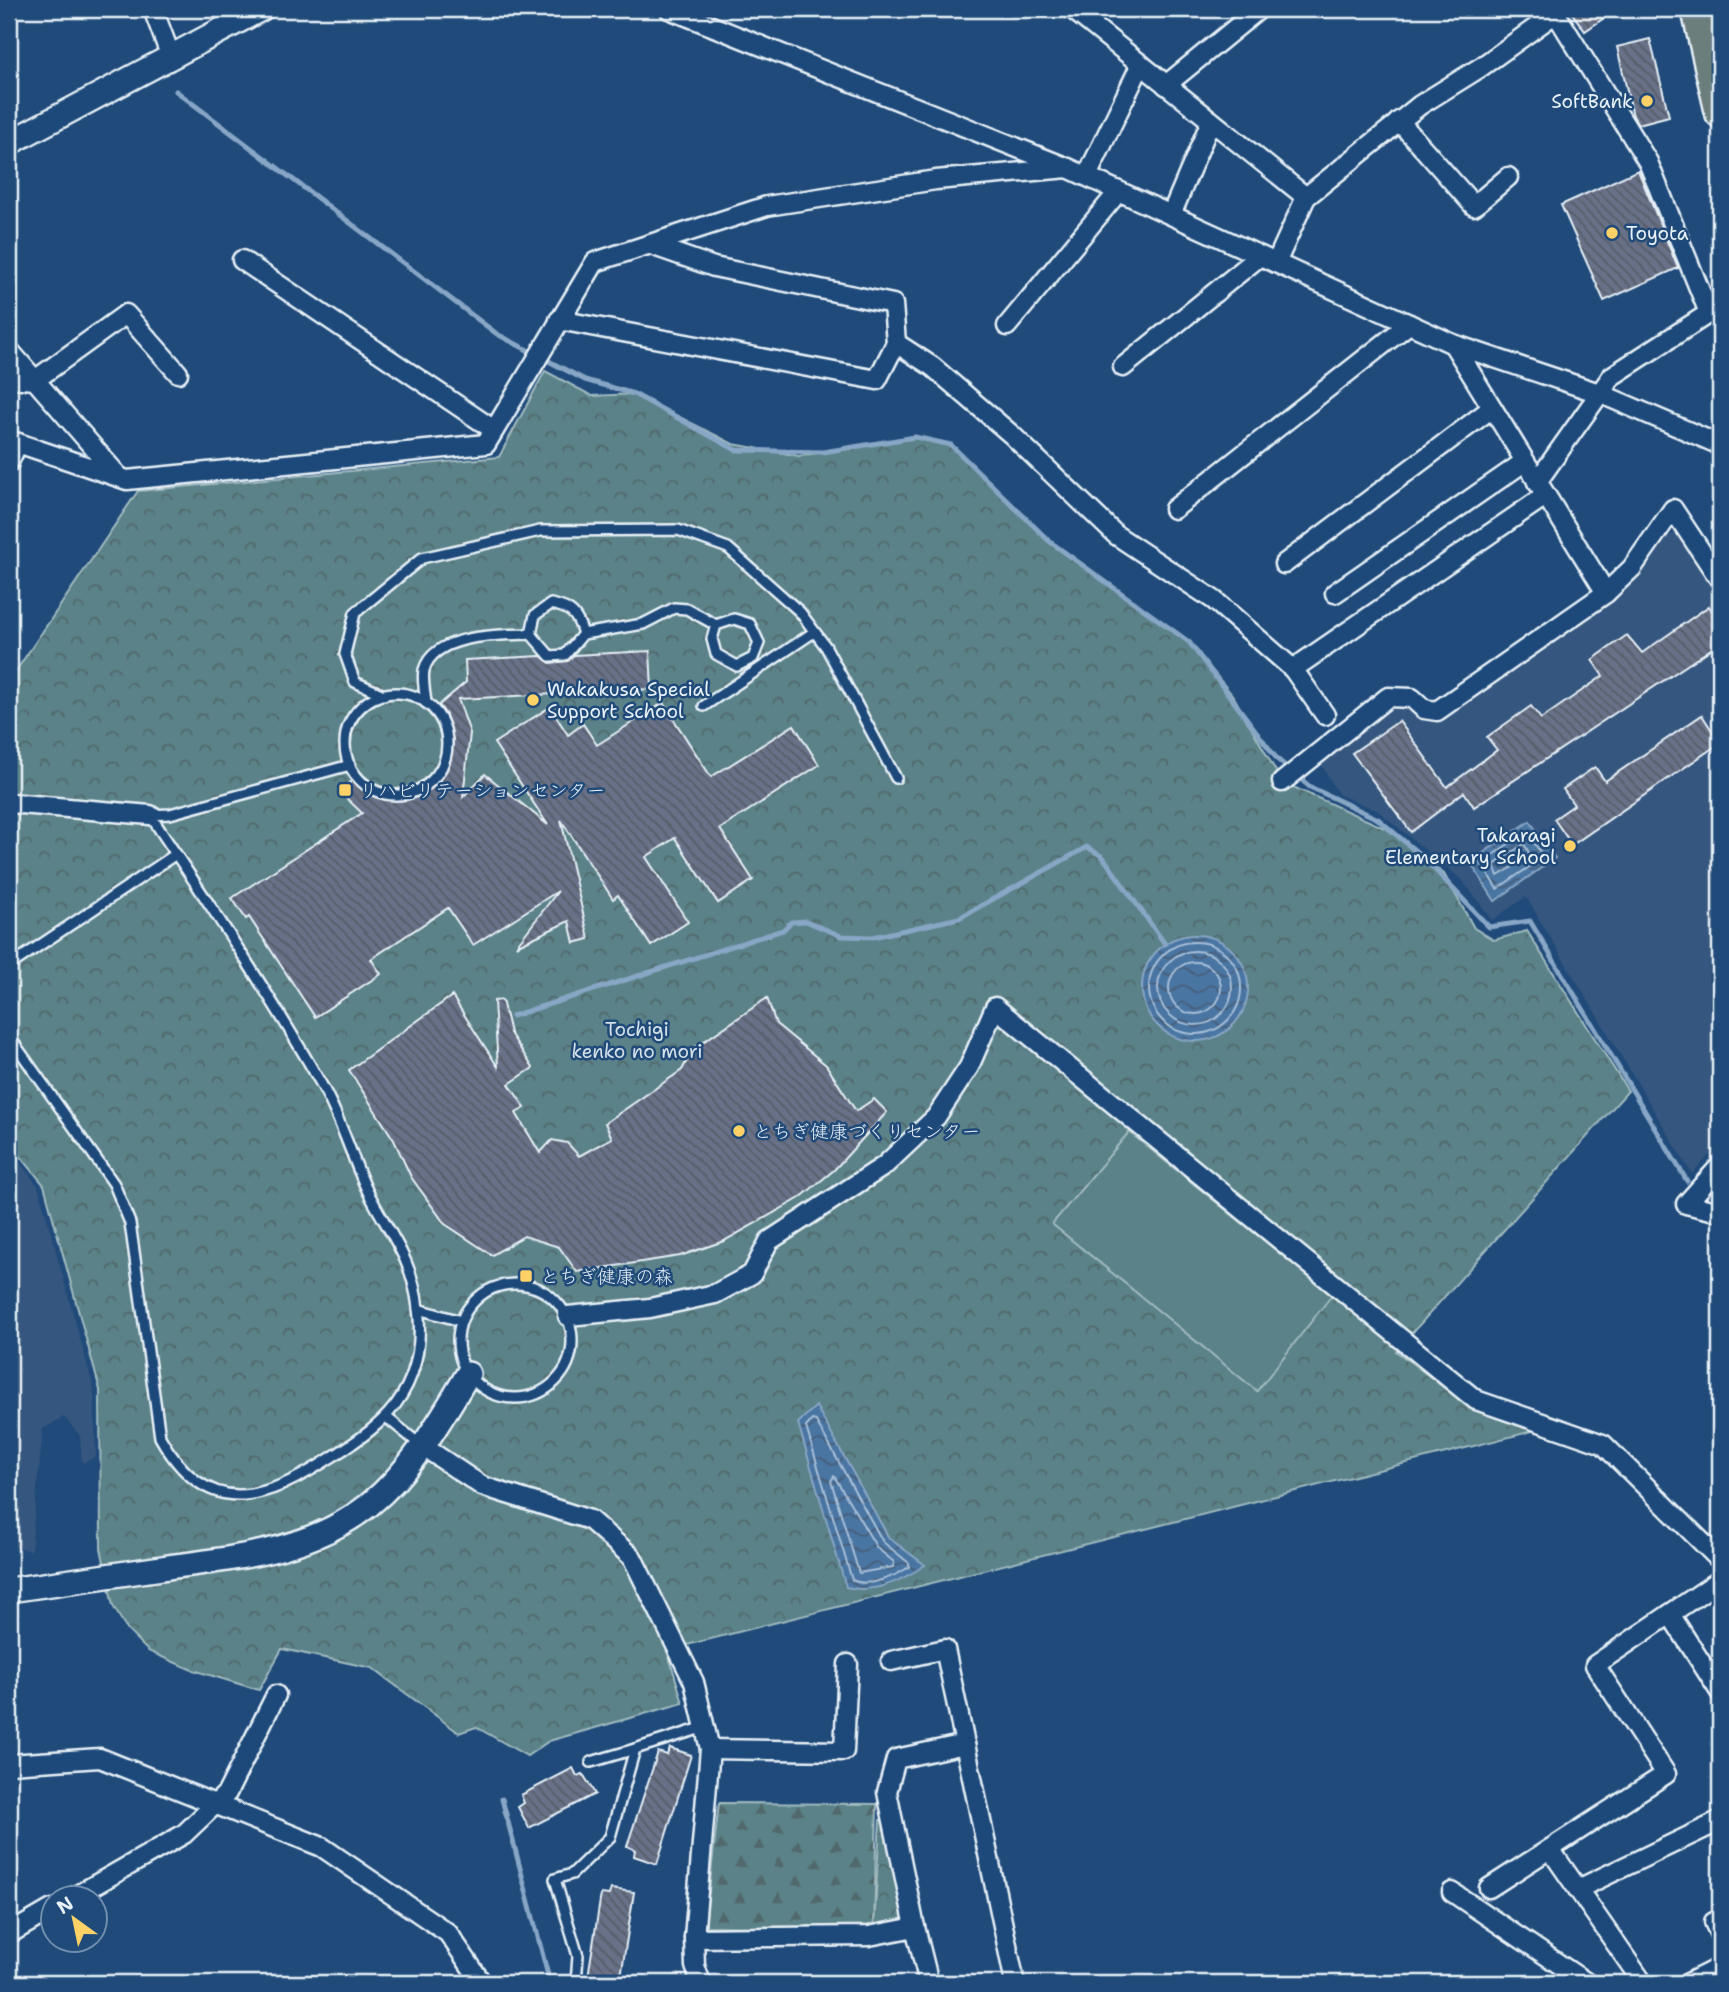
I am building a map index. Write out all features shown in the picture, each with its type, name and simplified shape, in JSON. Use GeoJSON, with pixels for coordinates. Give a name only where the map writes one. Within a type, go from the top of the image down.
{"type":"FeatureCollection","features":[{"type":"Feature","properties":{"kind":"main road"},"geometry":{"type":"LineString","coordinates":[[1696,9],[1720,113]]}},
{"type":"Feature","properties":{"kind":"street"},"geometry":{"type":"LineString","coordinates":[[153,9],[171,57]]}},
{"type":"Feature","properties":{"kind":"street"},"geometry":{"type":"LineString","coordinates":[[9,143],[261,9]]}},
{"type":"Feature","properties":{"kind":"street"},"geometry":{"type":"LineString","coordinates":[[669,9],[1087,176],[1453,344],[1600,393],[1719,443]]}},
{"type":"Feature","properties":{"kind":"street"},"geometry":{"type":"LineString","coordinates":[[1072,9],[1306,197]]}},
{"type":"Feature","properties":{"kind":"street"},"geometry":{"type":"LineString","coordinates":[[1166,85],[1259,9]]}},
{"type":"Feature","properties":{"kind":"street"},"geometry":{"type":"LineString","coordinates":[[1123,367],[1268,259],[1306,197],[1399,121],[1555,11],[1648,162],[1715,309],[1612,376],[1541,489],[1293,668]]}},
{"type":"Feature","properties":{"kind":"street"},"geometry":{"type":"LineString","coordinates":[[1087,176],[1141,64]]}},
{"type":"Feature","properties":{"kind":"street"},"geometry":{"type":"LineString","coordinates":[[1171,215],[1211,121]]}},
{"type":"Feature","properties":{"kind":"street"},"geometry":{"type":"LineString","coordinates":[[1399,121],[1474,206],[1508,177]]}},
{"type":"Feature","properties":{"kind":"street"},"geometry":{"type":"LineString","coordinates":[[9,462],[14,441],[127,480],[486,444],[595,262],[767,206],[936,180],[1068,168]]}},
{"type":"Feature","properties":{"kind":"street"},"geometry":{"type":"LineString","coordinates":[[1007,326],[1119,191]]}},
{"type":"Feature","properties":{"kind":"street"},"geometry":{"type":"LineString","coordinates":[[559,320],[877,380],[896,343],[893,304],[714,267],[651,245]]}},
{"type":"Feature","properties":{"kind":"street"},"geometry":{"type":"LineString","coordinates":[[242,260],[494,430]]}},
{"type":"Feature","properties":{"kind":"street"},"geometry":{"type":"LineString","coordinates":[[9,378],[35,380],[126,314],[178,373]]}},
{"type":"Feature","properties":{"kind":"street"},"geometry":{"type":"LineString","coordinates":[[1174,509],[1409,324]]}},
{"type":"Feature","properties":{"kind":"street"},"geometry":{"type":"LineString","coordinates":[[896,343],[933,367],[1013,435],[1116,534],[1214,600],[1293,668],[1325,715]]}},
{"type":"Feature","properties":{"kind":"street"},"geometry":{"type":"LineString","coordinates":[[1453,344],[1606,593]]}},
{"type":"Feature","properties":{"kind":"street"},"geometry":{"type":"LineString","coordinates":[[9,350],[119,477]]}},
{"type":"Feature","properties":{"kind":"street"},"geometry":{"type":"LineString","coordinates":[[1284,564],[1492,408]]}},
{"type":"Feature","properties":{"kind":"street"},"geometry":{"type":"LineString","coordinates":[[1335,593],[1524,462]]}},
{"type":"Feature","properties":{"kind":"street"},"geometry":{"type":"LineString","coordinates":[[1282,782],[1388,697],[1412,698],[1424,709],[1437,711],[1606,593],[1632,568],[1673,509],[1720,580]]}},
{"type":"Feature","properties":{"kind":"street"},"geometry":{"type":"LineString","coordinates":[[9,803],[150,815]]}},
{"type":"Feature","properties":{"kind":"street"},"geometry":{"type":"LineString","coordinates":[[568,1316],[663,1306],[715,1294],[752,1274],[769,1241],[884,1166],[936,1117],[969,1067],[995,1007],[1476,1400],[1602,1444],[1720,1560]]}},
{"type":"Feature","properties":{"kind":"street"},"geometry":{"type":"LineString","coordinates":[[1720,1166],[1686,1204],[1720,1212]]}},
{"type":"Feature","properties":{"kind":"street"},"geometry":{"type":"LineString","coordinates":[[9,1590],[248,1556],[300,1543],[334,1528],[369,1505],[424,1447],[468,1374]]}},
{"type":"Feature","properties":{"kind":"street"},"geometry":{"type":"LineString","coordinates":[[424,1447],[482,1486],[590,1520],[632,1556],[694,1682],[710,1749],[694,1938],[695,1966],[701,1983]]}},
{"type":"Feature","properties":{"kind":"street"},"geometry":{"type":"LineString","coordinates":[[1489,1888],[1666,1774],[1595,1665],[1720,1580]]}},
{"type":"Feature","properties":{"kind":"street"},"geometry":{"type":"LineString","coordinates":[[1670,1614],[1720,1692]]}},
{"type":"Feature","properties":{"kind":"street"},"geometry":{"type":"LineString","coordinates":[[891,1661],[946,1649],[1015,1983]]}},
{"type":"Feature","properties":{"kind":"street"},"geometry":{"type":"LineString","coordinates":[[710,1749],[845,1751],[848,1664]]}},
{"type":"Feature","properties":{"kind":"street"},"geometry":{"type":"LineString","coordinates":[[96,1884],[184,1834],[227,1793],[276,1695]]}},
{"type":"Feature","properties":{"kind":"street"},"geometry":{"type":"LineString","coordinates":[[929,1983],[887,1792],[896,1759],[965,1744]]}},
{"type":"Feature","properties":{"kind":"street"},"geometry":{"type":"LineString","coordinates":[[9,1765],[100,1758],[322,1847],[448,1933],[482,1983]]}},
{"type":"Feature","properties":{"kind":"street"},"geometry":{"type":"LineString","coordinates":[[1578,1888],[1720,1821]]}},
{"type":"Feature","properties":{"kind":"street"},"geometry":{"type":"LineString","coordinates":[[1550,1849],[1643,1983]]}},
{"type":"Feature","properties":{"kind":"street"},"geometry":{"type":"LineString","coordinates":[[1452,1892],[1587,1983]]}},
{"type":"Feature","properties":{"kind":"street"},"geometry":{"type":"LineString","coordinates":[[9,1934],[38,1917]]}},
{"type":"Feature","properties":{"kind":"street"},"geometry":{"type":"LineString","coordinates":[[694,1938],[869,1936],[915,1927]]}},
{"type":"Feature","properties":{"kind":"street"},"geometry":{"type":"LineString","coordinates":[[1688,1983],[1720,1968]]}},
{"type":"Feature","properties":{"kind":"lane"},"geometry":{"type":"LineString","coordinates":[[384,695],[365,704],[352,719],[345,745],[350,765],[361,781],[380,792],[409,793],[428,783],[445,758],[447,737],[439,716],[426,702],[412,696],[384,695],[355,682],[345,654],[355,613],[422,558],[540,531],[678,530],[728,548],[765,578],[800,612],[863,712],[896,778]]}},
{"type":"Feature","properties":{"kind":"lane"},"geometry":{"type":"LineString","coordinates":[[531,634],[535,615],[551,604],[566,607],[578,615],[583,634]]}},
{"type":"Feature","properties":{"kind":"lane"},"geometry":{"type":"LineString","coordinates":[[531,634],[550,656],[565,655],[583,634],[643,624],[674,608],[687,610],[716,625],[734,619],[750,624],[759,643],[753,658],[737,666],[716,654],[712,639],[716,625]]}},
{"type":"Feature","properties":{"kind":"lane"},"geometry":{"type":"LineString","coordinates":[[705,706],[814,632]]}},
{"type":"Feature","properties":{"kind":"lane"},"geometry":{"type":"LineString","coordinates":[[426,702],[424,670],[433,655],[478,635],[531,634]]}},
{"type":"Feature","properties":{"kind":"lane"},"geometry":{"type":"LineString","coordinates":[[150,815],[170,814],[350,765]]}},
{"type":"Feature","properties":{"kind":"lane"},"geometry":{"type":"LineString","coordinates":[[9,1036],[114,1184],[130,1223],[160,1437],[170,1455],[187,1474],[234,1497],[254,1496],[295,1480],[356,1441],[386,1417],[404,1393],[415,1365],[420,1337],[418,1310],[408,1262],[372,1200],[321,1082],[150,815]]}},
{"type":"Feature","properties":{"kind":"lane"},"geometry":{"type":"LineString","coordinates":[[9,966],[176,854]]}},
{"type":"Feature","properties":{"kind":"lane"},"geometry":{"type":"LineString","coordinates":[[511,1283],[542,1290],[552,1296],[568,1316],[573,1340],[569,1360],[556,1381],[547,1389],[525,1397],[504,1397],[483,1388],[468,1374],[459,1353],[461,1321],[471,1305],[485,1292],[511,1283]]}},
{"type":"Feature","properties":{"kind":"lane"},"geometry":{"type":"LineString","coordinates":[[418,1310],[461,1321]]}},
{"type":"Feature","properties":{"kind":"lane"},"geometry":{"type":"LineString","coordinates":[[386,1417],[424,1447]]}},
{"type":"Feature","properties":{"kind":"lane"},"geometry":{"type":"LineString","coordinates":[[591,1762],[705,1727]]}},
{"type":"Feature","properties":{"kind":"lane"},"geometry":{"type":"LineString","coordinates":[[576,1983],[578,1956],[555,1879],[572,1874],[610,1837],[635,1749]]}},
{"type":"Feature","properties":{"kind":"shaded area","name":"Takaragi Elementary School"},"geometry":{"type":"Polygon","coordinates":[[[1675,532],[1720,600],[1720,1143],[1692,1174],[1526,897],[1492,920],[1463,881],[1378,811],[1338,794],[1320,762],[1387,707],[1403,706],[1416,712],[1424,721],[1439,721],[1640,576],[1661,542],[1675,532]]]}},
{"type":"Feature","properties":{"kind":"shaded area"},"geometry":{"type":"Polygon","coordinates":[[[9,1148],[38,1186],[94,1389],[96,1457],[82,1463],[80,1436],[64,1417],[43,1429],[31,1551],[9,1545],[9,1148]]]}},
{"type":"Feature","properties":{"kind":"green space","name":"Tochigi kenko no mori"},"geometry":{"type":"Polygon","coordinates":[[[545,371],[592,396],[634,394],[733,444],[799,456],[915,437],[951,445],[1049,541],[1189,642],[1234,697],[1282,782],[1387,829],[1444,874],[1474,928],[1494,940],[1527,931],[1628,1091],[1396,1351],[1474,1410],[1537,1430],[667,1650],[683,1703],[549,1741],[527,1756],[476,1727],[459,1733],[372,1668],[282,1649],[259,1690],[190,1669],[148,1651],[128,1631],[113,1606],[101,1548],[100,1390],[44,1185],[9,1142],[9,681],[138,491],[499,457],[545,371]]]}},
{"type":"Feature","properties":{"kind":"green space"},"geometry":{"type":"Polygon","coordinates":[[[1129,1132],[1332,1295],[1257,1391],[1052,1224],[1129,1132]]]}},
{"type":"Feature","properties":{"kind":"green space"},"geometry":{"type":"Polygon","coordinates":[[[719,1803],[877,1804],[874,1929],[705,1926],[719,1803]]]}},
{"type":"Feature","properties":{"kind":"green space"},"geometry":{"type":"Polygon","coordinates":[[[880,1820],[885,1820],[908,1914],[901,1926],[874,1929],[880,1820]]]}},
{"type":"Feature","properties":{"kind":"water"},"geometry":{"type":"Polygon","coordinates":[[[1530,821],[1555,858],[1495,901],[1470,862],[1530,821]]]}},
{"type":"Feature","properties":{"kind":"water"},"geometry":{"type":"Polygon","coordinates":[[[1195,935],[1215,939],[1233,950],[1244,968],[1248,988],[1244,1008],[1233,1026],[1215,1037],[1195,1041],[1175,1037],[1157,1026],[1146,1008],[1142,988],[1146,968],[1157,950],[1175,939],[1195,935]]]}},
{"type":"Feature","properties":{"kind":"water"},"geometry":{"type":"Polygon","coordinates":[[[816,1406],[889,1538],[925,1565],[907,1576],[887,1585],[867,1589],[846,1587],[798,1423],[816,1406]]]}},
{"type":"Feature","properties":{"kind":"building"},"geometry":{"type":"Polygon","coordinates":[[[1569,9],[1617,9],[1585,31],[1569,9]]]}},
{"type":"Feature","properties":{"kind":"building"},"geometry":{"type":"Polygon","coordinates":[[[1650,39],[1669,116],[1638,124],[1633,116],[1617,47],[1650,39]]]}},
{"type":"Feature","properties":{"kind":"building"},"geometry":{"type":"Polygon","coordinates":[[[1638,170],[1678,268],[1604,301],[1561,205],[1638,170]]]}},
{"type":"Feature","properties":{"kind":"building"},"geometry":{"type":"Polygon","coordinates":[[[1709,606],[1720,623],[1720,643],[1474,807],[1464,792],[1411,832],[1352,753],[1399,721],[1447,787],[1497,750],[1487,737],[1531,706],[1541,719],[1603,676],[1592,660],[1627,635],[1642,653],[1709,606]]]}},
{"type":"Feature","properties":{"kind":"building"},"geometry":{"type":"Polygon","coordinates":[[[650,651],[652,689],[458,699],[470,733],[463,797],[485,774],[548,825],[494,743],[550,707],[568,735],[583,724],[597,745],[663,703],[711,777],[794,725],[819,765],[720,829],[753,880],[718,903],[675,838],[646,857],[688,922],[651,946],[618,895],[613,899],[561,820],[589,939],[574,943],[569,921],[516,946],[558,891],[473,945],[448,908],[371,959],[381,974],[315,1017],[249,917],[246,919],[232,898],[362,813],[340,792],[353,780],[374,795],[386,799],[411,797],[434,785],[449,765],[453,740],[446,715],[439,705],[466,682],[465,660],[541,656],[550,663],[568,661],[574,655],[650,651]]]}},
{"type":"Feature","properties":{"kind":"building"},"geometry":{"type":"Polygon","coordinates":[[[1702,715],[1720,743],[1572,845],[1554,819],[1574,805],[1563,789],[1595,767],[1605,781],[1702,715]]]}},
{"type":"Feature","properties":{"kind":"building","name":"とちぎ健康づくりセンター"},"geometry":{"type":"Polygon","coordinates":[[[452,996],[498,1067],[494,1001],[502,1000],[510,1033],[533,1068],[509,1084],[525,1108],[516,1113],[540,1153],[552,1140],[567,1143],[579,1156],[612,1138],[605,1123],[682,1070],[693,1049],[767,998],[776,1024],[826,1065],[856,1111],[874,1099],[887,1112],[834,1170],[800,1198],[724,1241],[680,1256],[577,1272],[559,1247],[524,1236],[492,1255],[445,1224],[411,1177],[394,1140],[349,1070],[452,996]]]}},
{"type":"Feature","properties":{"kind":"building"},"geometry":{"type":"Polygon","coordinates":[[[670,1748],[691,1755],[657,1864],[634,1856],[635,1850],[627,1846],[658,1752],[667,1755],[670,1748]]]}},
{"type":"Feature","properties":{"kind":"building"},"geometry":{"type":"Polygon","coordinates":[[[573,1768],[577,1776],[583,1774],[595,1794],[529,1828],[518,1807],[524,1803],[521,1795],[573,1768]]]}},
{"type":"Feature","properties":{"kind":"building"},"geometry":{"type":"Polygon","coordinates":[[[611,1889],[634,1892],[620,1983],[587,1983],[601,1894],[609,1895],[611,1889]]]}},
{"type":"Feature","properties":{"kind":"waterway"},"geometry":{"type":"LineString","coordinates":[[176,91],[497,334],[585,380],[634,394],[736,450],[823,452],[915,437],[951,445],[1049,541],[1189,642],[1277,759],[1310,787],[1378,819],[1426,860],[1489,927],[1530,921],[1687,1181]]}},
{"type":"Feature","properties":{"kind":"waterway"},"geometry":{"type":"LineString","coordinates":[[512,1016],[783,930],[791,922],[806,921],[841,936],[873,937],[959,918],[1087,847],[1103,857],[1165,944]]}},
{"type":"Feature","properties":{"kind":"waterway"},"geometry":{"type":"LineString","coordinates":[[1713,1186],[1720,1181]]}},
{"type":"Feature","properties":{"kind":"waterway"},"geometry":{"type":"LineString","coordinates":[[502,1799],[550,1983]]}},
{"type":"Feature","properties":{"kind":"place","name":"SoftBank"},"geometry":{"type":"Point","coordinates":[1647,101]}},
{"type":"Feature","properties":{"kind":"place","name":"Toyota"},"geometry":{"type":"Point","coordinates":[1612,233]}},
{"type":"Feature","properties":{"kind":"place","name":"Wakakusa Special Support School"},"geometry":{"type":"Point","coordinates":[533,700]}},
{"type":"Feature","properties":{"kind":"place","name":"リハビリテーションセンター"},"geometry":{"type":"Point","coordinates":[345,790]}},
{"type":"Feature","properties":{"kind":"place","name":"Takaragi Elementary School"},"geometry":{"type":"Point","coordinates":[1570,846]}},
{"type":"Feature","properties":{"kind":"place","name":"とちぎ健康づくりセンター"},"geometry":{"type":"Point","coordinates":[739,1131]}},
{"type":"Feature","properties":{"kind":"place","name":"とちぎ健康の森"},"geometry":{"type":"Point","coordinates":[526,1276]}}]}
